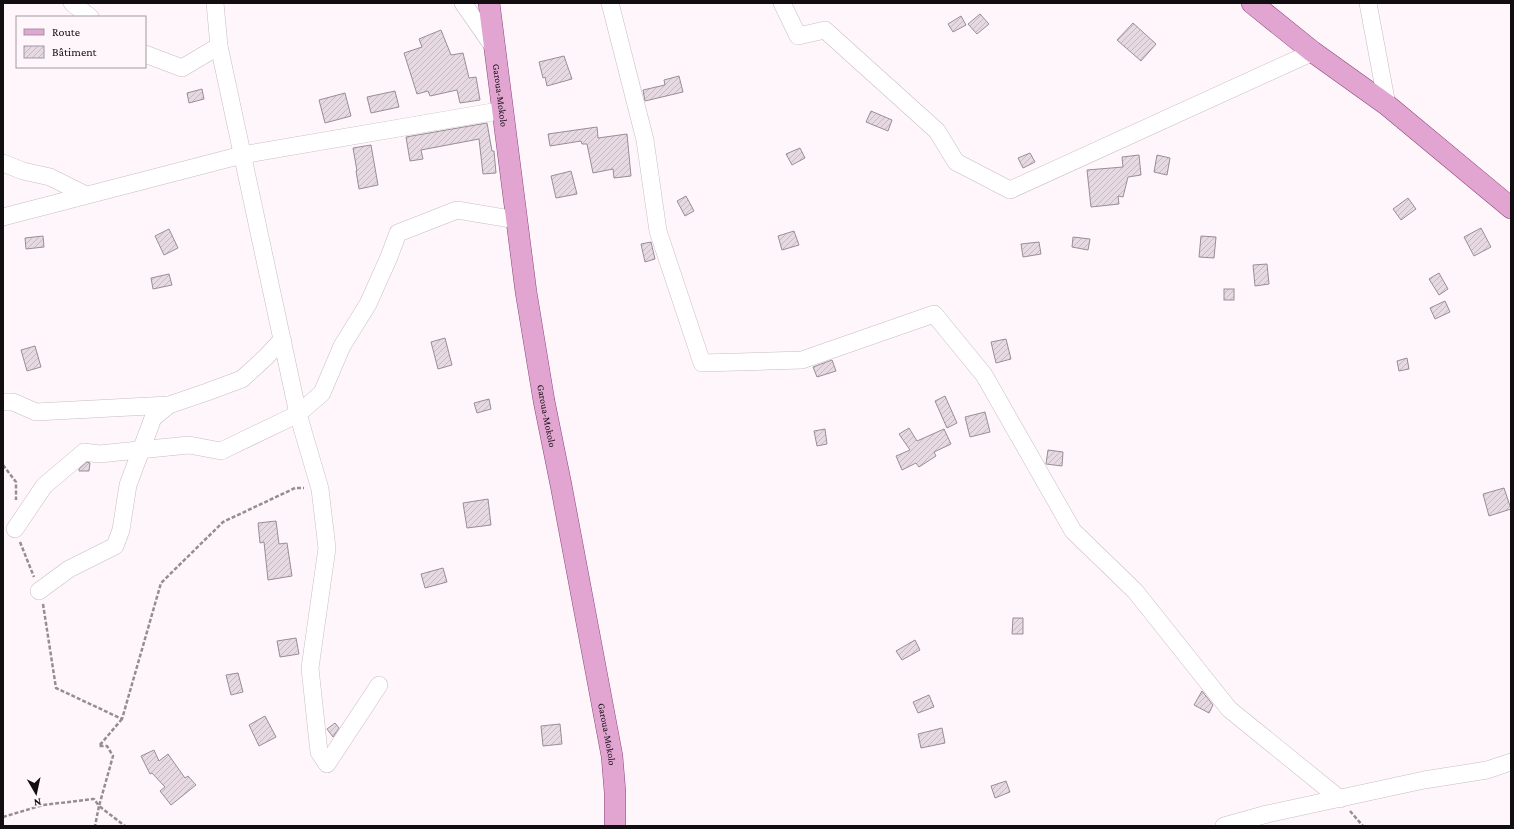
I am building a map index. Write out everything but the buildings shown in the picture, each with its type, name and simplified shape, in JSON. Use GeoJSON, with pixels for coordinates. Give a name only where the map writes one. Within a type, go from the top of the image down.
{"type":"FeatureCollection","features":[{"type":"Feature","properties":{"kind":"main road","name":"Garoua-Mokolo"},"geometry":{"type":"LineString","coordinates":[[489,3],[504,110],[526,292],[544,401],[612,756],[615,792],[615,826]]}},
{"type":"Feature","properties":{"kind":"main road"},"geometry":{"type":"LineString","coordinates":[[1252,3],[1314,52],[1387,105],[1511,208]]}},
{"type":"Feature","properties":{"kind":"street"},"geometry":{"type":"LineString","coordinates":[[72,3],[89,16]]}},
{"type":"Feature","properties":{"kind":"street"},"geometry":{"type":"LineString","coordinates":[[214,3],[219,46],[298,414],[320,489],[327,548],[310,668],[319,752],[327,764],[379,685]]}},
{"type":"Feature","properties":{"kind":"street"},"geometry":{"type":"LineString","coordinates":[[463,3],[496,50]]}},
{"type":"Feature","properties":{"kind":"street"},"geometry":{"type":"LineString","coordinates":[[610,3],[644,140],[658,231],[702,363],[802,360],[934,314],[984,375],[1072,531],[1135,590],[1229,709],[1340,799]]}},
{"type":"Feature","properties":{"kind":"street"},"geometry":{"type":"LineString","coordinates":[[782,3],[798,36],[825,30],[937,131],[956,162],[1010,190],[1314,52]]}},
{"type":"Feature","properties":{"kind":"street"},"geometry":{"type":"LineString","coordinates":[[1368,3],[1387,105]]}},
{"type":"Feature","properties":{"kind":"street"},"geometry":{"type":"LineString","coordinates":[[146,54],[182,68],[219,46]]}},
{"type":"Feature","properties":{"kind":"street"},"geometry":{"type":"LineString","coordinates":[[3,217],[242,155],[504,110]]}},
{"type":"Feature","properties":{"kind":"street"},"geometry":{"type":"LineString","coordinates":[[3,163],[23,171],[50,177],[86,196]]}},
{"type":"Feature","properties":{"kind":"street"},"geometry":{"type":"LineString","coordinates":[[15,529],[44,486],[84,452],[99,454],[188,445],[221,451],[298,414],[322,393],[342,346],[368,304],[398,233],[457,210],[517,220]]}},
{"type":"Feature","properties":{"kind":"street"},"geometry":{"type":"LineString","coordinates":[[3,402],[13,402],[36,412],[169,405],[242,379],[266,358],[280,342],[283,342]]}},
{"type":"Feature","properties":{"kind":"street"},"geometry":{"type":"LineString","coordinates":[[39,591],[69,568],[115,546],[121,530],[128,485],[153,418],[169,405]]}},
{"type":"Feature","properties":{"kind":"street"},"geometry":{"type":"LineString","coordinates":[[1224,826],[1267,814],[1424,780],[1487,770],[1511,762]]}},
{"type":"Feature","properties":{"kind":"path"},"geometry":{"type":"LineString","coordinates":[[3,465],[16,482],[15,529],[42,599],[56,688],[122,719]]}},
{"type":"Feature","properties":{"kind":"path"},"geometry":{"type":"LineString","coordinates":[[96,826],[99,806],[113,756],[107,746],[99,746],[122,719],[160,583],[223,522],[295,488],[320,489]]}},
{"type":"Feature","properties":{"kind":"path"},"geometry":{"type":"LineString","coordinates":[[3,817],[43,805],[94,800],[99,806],[125,826]]}}]}
